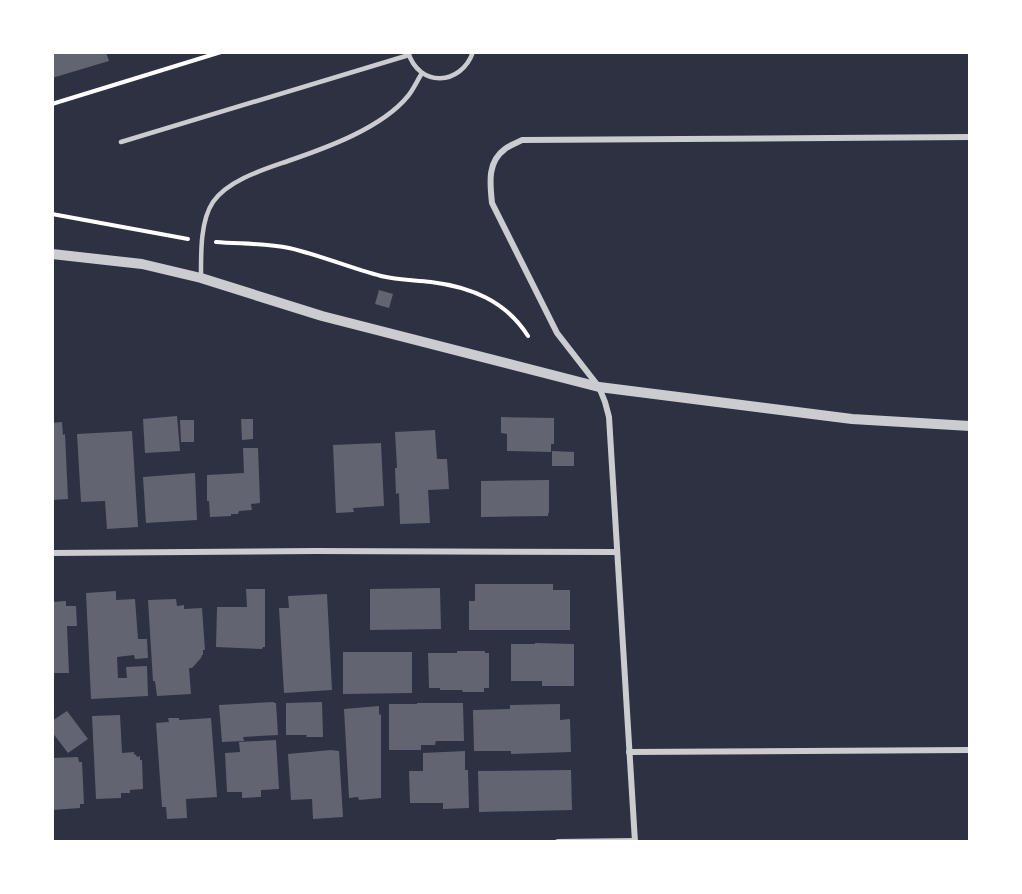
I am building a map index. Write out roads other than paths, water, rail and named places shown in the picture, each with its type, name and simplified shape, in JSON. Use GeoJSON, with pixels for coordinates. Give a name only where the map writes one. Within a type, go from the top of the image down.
{"type":"FeatureCollection","features":[{"type":"Feature","properties":{"kind":"street"},"geometry":{"type":"LineString","coordinates":[[558,842],[635,841],[609,417],[600,387],[556,333],[492,202],[490,184],[492,163],[504,149],[522,140],[969,137]]}},
{"type":"Feature","properties":{"kind":"street"},"geometry":{"type":"LineString","coordinates":[[52,254],[142,264],[201,278],[322,316],[600,387],[852,419],[969,426]]}},
{"type":"Feature","properties":{"kind":"street"},"geometry":{"type":"LineString","coordinates":[[52,553],[617,552]]}},
{"type":"Feature","properties":{"kind":"street"},"geometry":{"type":"LineString","coordinates":[[629,752],[969,750]]}},
{"type":"Feature","properties":{"kind":"lane"},"geometry":{"type":"LineString","coordinates":[[121,142],[408,54],[422,73],[442,78],[453,76],[469,63],[473,52]]}},
{"type":"Feature","properties":{"kind":"lane"},"geometry":{"type":"LineString","coordinates":[[201,278],[203,228],[213,202],[229,186],[265,169],[310,154],[352,136],[387,116],[408,96],[422,73]]}}]}
